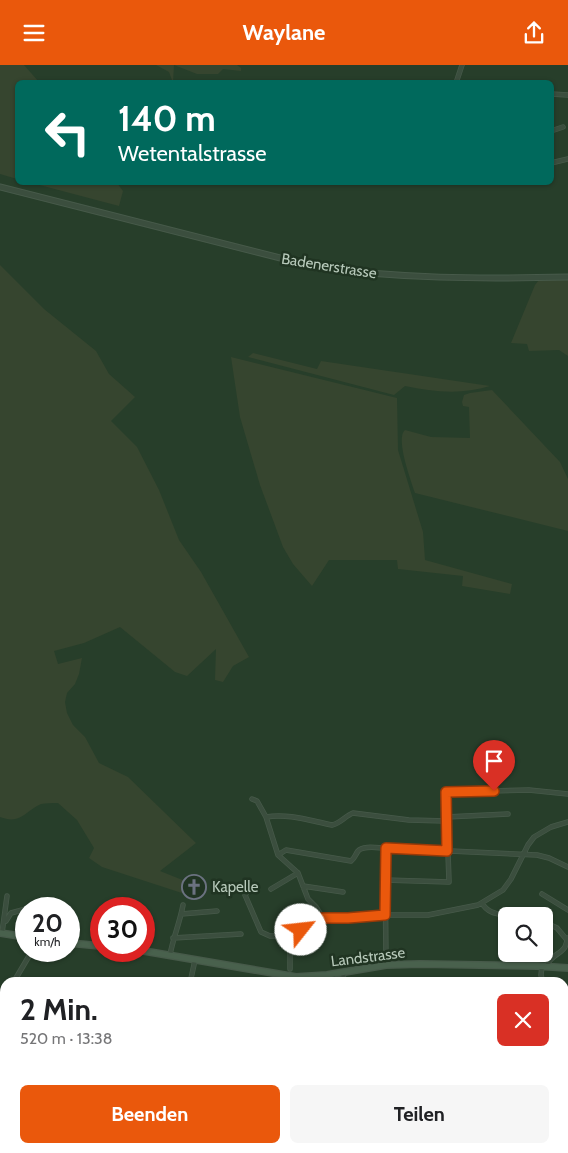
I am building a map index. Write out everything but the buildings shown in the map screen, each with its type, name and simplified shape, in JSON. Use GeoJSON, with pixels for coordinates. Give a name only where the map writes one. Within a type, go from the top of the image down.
{"type":"FeatureCollection","features":[{"type":"Feature","properties":{"kind":"main road"},"geometry":{"type":"LineString","coordinates":[[2,931],[15,934]]}},
{"type":"Feature","properties":{"kind":"main road","name":"Landstrasse"},"geometry":{"type":"LineString","coordinates":[[155,953],[296,977],[332,975],[386,965],[426,963],[568,968]]}},
{"type":"Feature","properties":{"kind":"street"},"geometry":{"type":"LineString","coordinates":[[457,80],[462,65]]}},
{"type":"Feature","properties":{"kind":"street"},"geometry":{"type":"LineString","coordinates":[[554,94],[568,95]]}},
{"type":"Feature","properties":{"kind":"street"},"geometry":{"type":"LineString","coordinates":[[554,130],[563,127]]}},
{"type":"Feature","properties":{"kind":"street"},"geometry":{"type":"LineString","coordinates":[[554,162],[568,159]]}},
{"type":"Feature","properties":{"kind":"street","name":"Badenerstrasse"},"geometry":{"type":"LineString","coordinates":[[0,187],[312,266],[352,272],[424,277],[568,277]]}},
{"type":"Feature","properties":{"kind":"street"},"geometry":{"type":"LineString","coordinates":[[385,880],[449,882],[445,791],[529,790],[568,794]]}},
{"type":"Feature","properties":{"kind":"street"},"geometry":{"type":"LineString","coordinates":[[252,799],[257,801],[266,817],[278,855],[298,873],[308,899],[323,918]]}},
{"type":"Feature","properties":{"kind":"street"},"geometry":{"type":"LineString","coordinates":[[266,817],[274,815],[332,825],[353,813],[409,819],[446,819],[508,814]]}},
{"type":"Feature","properties":{"kind":"street"},"geometry":{"type":"LineString","coordinates":[[290,969],[290,942],[292,936],[315,919],[385,915],[428,915],[471,907],[482,903],[503,890],[528,845],[538,834],[551,827],[568,822]]}},
{"type":"Feature","properties":{"kind":"street"},"geometry":{"type":"LineString","coordinates":[[278,855],[286,851],[350,861],[354,859],[358,850],[362,848],[386,848],[537,855],[549,858],[568,867]]}},
{"type":"Feature","properties":{"kind":"street"},"geometry":{"type":"LineString","coordinates":[[386,848],[386,965]]}},
{"type":"Feature","properties":{"kind":"street"},"geometry":{"type":"LineString","coordinates":[[271,889],[298,873]]}},
{"type":"Feature","properties":{"kind":"street"},"geometry":{"type":"LineString","coordinates":[[303,886],[343,892]]}},
{"type":"Feature","properties":{"kind":"street"},"geometry":{"type":"LineString","coordinates":[[248,891],[245,895],[261,932],[270,936],[292,936]]}},
{"type":"Feature","properties":{"kind":"street"},"geometry":{"type":"LineString","coordinates":[[542,894],[568,910]]}},
{"type":"Feature","properties":{"kind":"street"},"geometry":{"type":"LineString","coordinates":[[2,931],[7,896]]}},
{"type":"Feature","properties":{"kind":"street"},"geometry":{"type":"LineString","coordinates":[[482,903],[489,912],[498,914]]}},
{"type":"Feature","properties":{"kind":"street"},"geometry":{"type":"LineString","coordinates":[[170,955],[182,905]]}},
{"type":"Feature","properties":{"kind":"street"},"geometry":{"type":"LineString","coordinates":[[181,914],[217,911]]}},
{"type":"Feature","properties":{"kind":"street"},"geometry":{"type":"LineString","coordinates":[[2,931],[10,913],[15,912]]}},
{"type":"Feature","properties":{"kind":"street"},"geometry":{"type":"LineString","coordinates":[[542,977],[544,966],[563,949],[567,939],[553,926]]}},
{"type":"Feature","properties":{"kind":"street"},"geometry":{"type":"LineString","coordinates":[[173,938],[242,934]]}},
{"type":"Feature","properties":{"kind":"street"},"geometry":{"type":"LineString","coordinates":[[191,977],[195,960]]}},
{"type":"Feature","properties":{"kind":"street"},"geometry":{"type":"LineString","coordinates":[[17,977],[25,962]]}},
{"type":"Feature","properties":{"kind":"street"},"geometry":{"type":"LineString","coordinates":[[343,972],[343,977]]}},
{"type":"Feature","properties":{"kind":"green space"},"geometry":{"type":"Polygon","coordinates":[[[0,65],[24,65],[37,80],[15,80],[15,178],[0,174],[0,65]]]}},
{"type":"Feature","properties":{"kind":"green space"},"geometry":{"type":"Polygon","coordinates":[[[156,65],[174,65],[173,80],[169,72],[156,65]]]}},
{"type":"Feature","properties":{"kind":"green space"},"geometry":{"type":"Polygon","coordinates":[[[174,65],[237,65],[241,68],[241,71],[223,69],[218,74],[197,74],[174,65]]]}},
{"type":"Feature","properties":{"kind":"green space"},"geometry":{"type":"Polygon","coordinates":[[[40,185],[118,185],[123,191],[119,206],[40,185]]]}},
{"type":"Feature","properties":{"kind":"green space"},"geometry":{"type":"Polygon","coordinates":[[[0,265],[44,309],[96,351],[109,374],[135,397],[111,421],[137,447],[159,490],[179,540],[201,572],[249,657],[233,666],[223,682],[215,680],[216,649],[187,676],[175,672],[120,627],[84,643],[54,651],[58,664],[82,658],[79,674],[75,684],[67,693],[65,702],[67,713],[73,725],[85,737],[99,763],[128,777],[196,843],[160,871],[190,883],[188,895],[102,867],[89,858],[94,848],[77,820],[58,803],[41,804],[18,818],[7,819],[0,817],[0,265]]]}},
{"type":"Feature","properties":{"kind":"green space"},"geometry":{"type":"Polygon","coordinates":[[[568,279],[568,356],[559,350],[529,351],[527,344],[511,343],[535,285],[539,280],[568,279]]]}},
{"type":"Feature","properties":{"kind":"green space"},"geometry":{"type":"Polygon","coordinates":[[[253,353],[317,369],[321,361],[490,386],[469,391],[448,392],[405,386],[394,395],[248,357],[253,353]]]}},
{"type":"Feature","properties":{"kind":"green space"},"geometry":{"type":"Polygon","coordinates":[[[231,357],[397,398],[398,450],[423,532],[425,560],[512,584],[510,594],[462,586],[463,576],[398,569],[397,560],[329,560],[312,586],[293,564],[283,547],[260,485],[240,417],[231,357]]]}},
{"type":"Feature","properties":{"kind":"green space"},"geometry":{"type":"Polygon","coordinates":[[[492,390],[560,462],[568,479],[568,531],[415,493],[407,470],[403,450],[402,435],[405,430],[431,437],[470,438],[469,407],[463,406],[464,395],[492,390]]]}},
{"type":"Feature","properties":{"kind":"place","name":"Kapelle"},"geometry":{"type":"Point","coordinates":[194,887]}},
{"type":"Feature","properties":{"kind":"route"},"geometry":{"type":"LineString","coordinates":[[301,930],[315,919],[385,915],[386,848],[447,851],[446,792],[494,791]]}}]}
